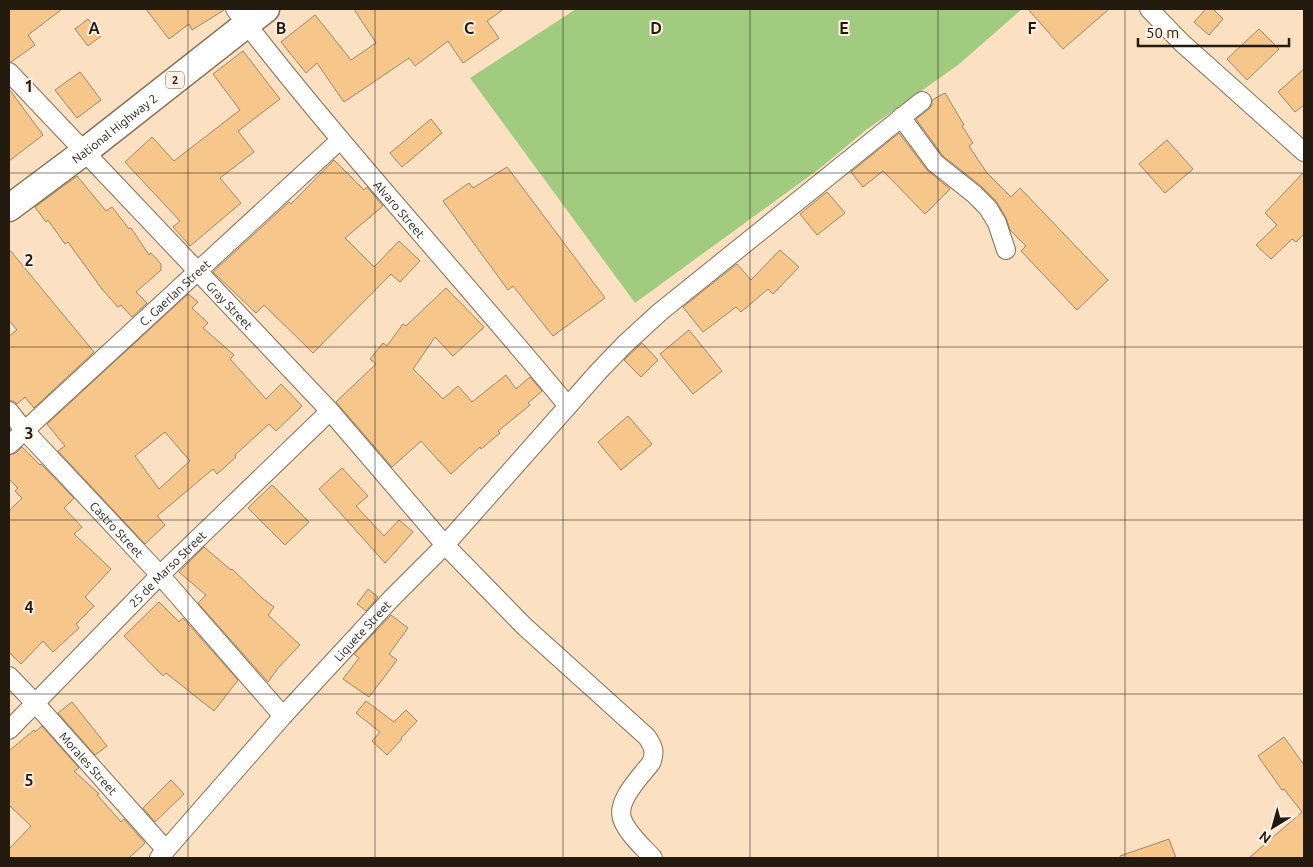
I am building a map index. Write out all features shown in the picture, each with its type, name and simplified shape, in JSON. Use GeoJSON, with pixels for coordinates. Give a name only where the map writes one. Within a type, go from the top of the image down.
{"type":"FeatureCollection","features":[{"type":"Feature","properties":{"kind":"main road","name":"National Highway 2"},"geometry":{"type":"LineString","coordinates":[[9,208],[84,152],[249,14]]}},
{"type":"Feature","properties":{"kind":"street"},"geometry":{"type":"LineString","coordinates":[[1149,9],[1182,43],[1304,152]]}},
{"type":"Feature","properties":{"kind":"street","name":"Alvaro Street"},"geometry":{"type":"LineString","coordinates":[[249,14],[340,140],[508,333],[568,406]]}},
{"type":"Feature","properties":{"kind":"street","name":"Gray Street"},"geometry":{"type":"LineString","coordinates":[[9,72],[330,411],[445,545],[524,626],[647,736],[653,745],[654,756],[626,796],[621,813],[622,821],[629,832],[653,858]]}},
{"type":"Feature","properties":{"kind":"street","name":"Liquete Street"},"geometry":{"type":"LineString","coordinates":[[162,854],[392,598],[445,545],[624,344],[660,312],[922,101]]}},
{"type":"Feature","properties":{"kind":"street"},"geometry":{"type":"LineString","coordinates":[[900,117],[935,163],[974,194],[988,208],[998,223],[1006,250]]}},
{"type":"Feature","properties":{"kind":"street","name":"C. Gaerlan Street"},"geometry":{"type":"LineString","coordinates":[[9,445],[340,140]]}},
{"type":"Feature","properties":{"kind":"street","name":"Castro Street"},"geometry":{"type":"LineString","coordinates":[[9,411],[24,430],[160,574],[284,716]]}},
{"type":"Feature","properties":{"kind":"street","name":"25 de Marso Street"},"geometry":{"type":"LineString","coordinates":[[9,730],[160,574],[330,411]]}},
{"type":"Feature","properties":{"kind":"street","name":"Morales Street"},"geometry":{"type":"LineString","coordinates":[[9,676],[162,854]]}},
{"type":"Feature","properties":{"kind":"green space"},"geometry":{"type":"Polygon","coordinates":[[[576,9],[1022,9],[958,65],[866,130],[819,169],[635,303],[470,78],[576,9]]]}},
{"type":"Feature","properties":{"kind":"building"},"geometry":{"type":"Polygon","coordinates":[[[9,9],[62,9],[28,35],[35,45],[11,62],[9,62],[9,9]]]}},
{"type":"Feature","properties":{"kind":"building"},"geometry":{"type":"Polygon","coordinates":[[[146,9],[225,9],[192,30],[189,24],[169,39],[146,9]]]}},
{"type":"Feature","properties":{"kind":"building"},"geometry":{"type":"Polygon","coordinates":[[[354,9],[504,9],[487,21],[499,38],[463,63],[448,41],[415,66],[409,58],[344,102],[317,63],[306,73],[281,42],[315,15],[351,60],[376,43],[354,9]]]}},
{"type":"Feature","properties":{"kind":"building"},"geometry":{"type":"Polygon","coordinates":[[[1028,9],[1109,9],[1063,49],[1028,9]]]}},
{"type":"Feature","properties":{"kind":"building"},"geometry":{"type":"Polygon","coordinates":[[[1206,9],[1213,9],[1223,19],[1209,35],[1194,22],[1206,9]]]}},
{"type":"Feature","properties":{"kind":"building"},"geometry":{"type":"Polygon","coordinates":[[[88,19],[101,36],[88,46],[75,29],[88,19]]]}},
{"type":"Feature","properties":{"kind":"building"},"geometry":{"type":"Polygon","coordinates":[[[1259,29],[1279,49],[1247,80],[1227,59],[1259,29]]]}},
{"type":"Feature","properties":{"kind":"building"},"geometry":{"type":"Polygon","coordinates":[[[243,51],[280,99],[238,131],[254,152],[220,178],[241,203],[190,246],[173,227],[180,221],[125,162],[152,137],[174,161],[240,110],[213,74],[243,51]]]}},
{"type":"Feature","properties":{"kind":"building"},"geometry":{"type":"Polygon","coordinates":[[[1304,69],[1304,105],[1295,112],[1278,92],[1304,69]]]}},
{"type":"Feature","properties":{"kind":"building"},"geometry":{"type":"Polygon","coordinates":[[[80,72],[101,100],[77,118],[55,90],[80,72]]]}},
{"type":"Feature","properties":{"kind":"building"},"geometry":{"type":"Polygon","coordinates":[[[9,89],[43,135],[9,161],[9,89]]]}},
{"type":"Feature","properties":{"kind":"building"},"geometry":{"type":"Polygon","coordinates":[[[945,93],[973,143],[969,146],[987,173],[1011,197],[1020,188],[1108,280],[1077,310],[1021,251],[1026,246],[1010,230],[1006,218],[996,201],[981,186],[943,156],[916,119],[929,109],[932,105],[932,100],[945,93]]]}},
{"type":"Feature","properties":{"kind":"building"},"geometry":{"type":"Polygon","coordinates":[[[431,119],[442,133],[402,167],[390,153],[431,119]]]}},
{"type":"Feature","properties":{"kind":"building"},"geometry":{"type":"Polygon","coordinates":[[[899,133],[927,170],[950,189],[925,214],[883,171],[863,187],[851,172],[899,133]]]}},
{"type":"Feature","properties":{"kind":"building"},"geometry":{"type":"Polygon","coordinates":[[[1167,140],[1193,169],[1165,193],[1139,164],[1167,140]]]}},
{"type":"Feature","properties":{"kind":"building"},"geometry":{"type":"Polygon","coordinates":[[[334,160],[364,190],[367,187],[383,206],[345,238],[374,267],[399,241],[420,261],[400,282],[391,274],[313,353],[264,305],[256,313],[213,272],[289,202],[291,204],[334,160]]]}},
{"type":"Feature","properties":{"kind":"building"},"geometry":{"type":"Polygon","coordinates":[[[507,167],[605,298],[553,336],[513,286],[508,290],[443,201],[469,183],[473,188],[507,167]]]}},
{"type":"Feature","properties":{"kind":"building"},"geometry":{"type":"Polygon","coordinates":[[[1304,172],[1304,234],[1296,242],[1292,239],[1271,259],[1256,245],[1277,225],[1265,213],[1304,172]]]}},
{"type":"Feature","properties":{"kind":"building"},"geometry":{"type":"Polygon","coordinates":[[[77,176],[106,211],[112,207],[129,229],[131,228],[149,255],[151,253],[161,264],[161,270],[136,292],[147,303],[132,317],[121,305],[118,307],[102,289],[68,242],[65,244],[48,220],[46,222],[35,207],[77,176]]]}},
{"type":"Feature","properties":{"kind":"building"},"geometry":{"type":"Polygon","coordinates":[[[827,192],[845,213],[817,235],[800,214],[827,192]]]}},
{"type":"Feature","properties":{"kind":"building"},"geometry":{"type":"Polygon","coordinates":[[[9,249],[94,352],[34,408],[25,397],[17,404],[9,401],[9,336],[17,330],[9,320],[9,249]]]}},
{"type":"Feature","properties":{"kind":"building"},"geometry":{"type":"Polygon","coordinates":[[[780,250],[799,267],[773,294],[768,289],[741,312],[736,307],[703,332],[683,307],[737,264],[751,280],[780,250]]]}},
{"type":"Feature","properties":{"kind":"building"},"geometry":{"type":"Polygon","coordinates":[[[446,288],[484,327],[453,356],[435,337],[413,369],[443,399],[458,386],[472,402],[506,375],[516,389],[530,377],[542,391],[528,403],[530,405],[498,431],[500,433],[481,449],[480,447],[451,474],[421,441],[392,467],[336,402],[376,364],[370,359],[383,343],[387,346],[403,324],[406,326],[446,288]]]}},
{"type":"Feature","properties":{"kind":"building"},"geometry":{"type":"Polygon","coordinates":[[[188,294],[198,302],[192,308],[208,323],[203,328],[234,355],[230,359],[266,399],[281,384],[302,406],[276,431],[269,424],[217,474],[213,469],[157,516],[165,525],[145,544],[58,451],[65,446],[47,424],[188,294]],[[165,432],[135,456],[159,489],[190,461],[165,432]]]}},
{"type":"Feature","properties":{"kind":"building"},"geometry":{"type":"Polygon","coordinates":[[[689,330],[722,371],[693,394],[660,354],[689,330]]]}},
{"type":"Feature","properties":{"kind":"building"},"geometry":{"type":"Polygon","coordinates":[[[642,343],[658,360],[641,377],[624,360],[642,343]]]}},
{"type":"Feature","properties":{"kind":"building"},"geometry":{"type":"Polygon","coordinates":[[[628,416],[652,444],[621,470],[598,442],[628,416]]]}},
{"type":"Feature","properties":{"kind":"building"},"geometry":{"type":"Polygon","coordinates":[[[22,447],[74,498],[64,508],[82,527],[74,534],[111,569],[85,597],[94,606],[76,624],[79,628],[53,652],[43,641],[21,664],[9,652],[9,511],[22,498],[15,491],[18,488],[9,479],[9,455],[16,453],[22,447]]]}},
{"type":"Feature","properties":{"kind":"building"},"geometry":{"type":"Polygon","coordinates":[[[342,468],[368,496],[356,506],[384,536],[399,520],[413,532],[385,563],[319,489],[342,468]]]}},
{"type":"Feature","properties":{"kind":"building"},"geometry":{"type":"Polygon","coordinates":[[[272,485],[309,522],[285,545],[248,508],[272,485]]]}},
{"type":"Feature","properties":{"kind":"building"},"geometry":{"type":"Polygon","coordinates":[[[204,547],[232,569],[274,607],[268,615],[300,645],[278,668],[268,682],[198,603],[206,595],[179,572],[204,547]]]}},
{"type":"Feature","properties":{"kind":"building"},"geometry":{"type":"Polygon","coordinates":[[[368,589],[378,597],[366,611],[357,604],[368,589]]]}},
{"type":"Feature","properties":{"kind":"building"},"geometry":{"type":"Polygon","coordinates":[[[159,602],[179,622],[183,618],[238,680],[214,711],[166,673],[163,676],[124,636],[159,602]]]}},
{"type":"Feature","properties":{"kind":"building"},"geometry":{"type":"Polygon","coordinates":[[[391,615],[408,628],[389,654],[397,660],[369,697],[343,679],[359,658],[354,654],[391,615]]]}},
{"type":"Feature","properties":{"kind":"building"},"geometry":{"type":"Polygon","coordinates":[[[366,701],[394,722],[406,710],[417,721],[387,755],[372,741],[380,732],[356,713],[366,701]]]}},
{"type":"Feature","properties":{"kind":"building"},"geometry":{"type":"Polygon","coordinates":[[[72,702],[107,746],[95,755],[58,713],[72,702]]]}},
{"type":"Feature","properties":{"kind":"building"},"geometry":{"type":"Polygon","coordinates":[[[42,726],[79,768],[74,771],[99,794],[97,795],[121,822],[124,819],[145,843],[129,858],[9,858],[9,849],[31,826],[9,805],[9,751],[34,730],[35,732],[42,726]]]}},
{"type":"Feature","properties":{"kind":"building"},"geometry":{"type":"Polygon","coordinates":[[[1284,737],[1304,765],[1304,858],[1249,858],[1302,812],[1284,789],[1282,790],[1258,756],[1284,737]]]}},
{"type":"Feature","properties":{"kind":"building"},"geometry":{"type":"Polygon","coordinates":[[[171,780],[184,794],[155,822],[143,808],[171,780]]]}},
{"type":"Feature","properties":{"kind":"building"},"geometry":{"type":"Polygon","coordinates":[[[1169,839],[1176,858],[1121,858],[1120,856],[1169,839]]]}}]}
